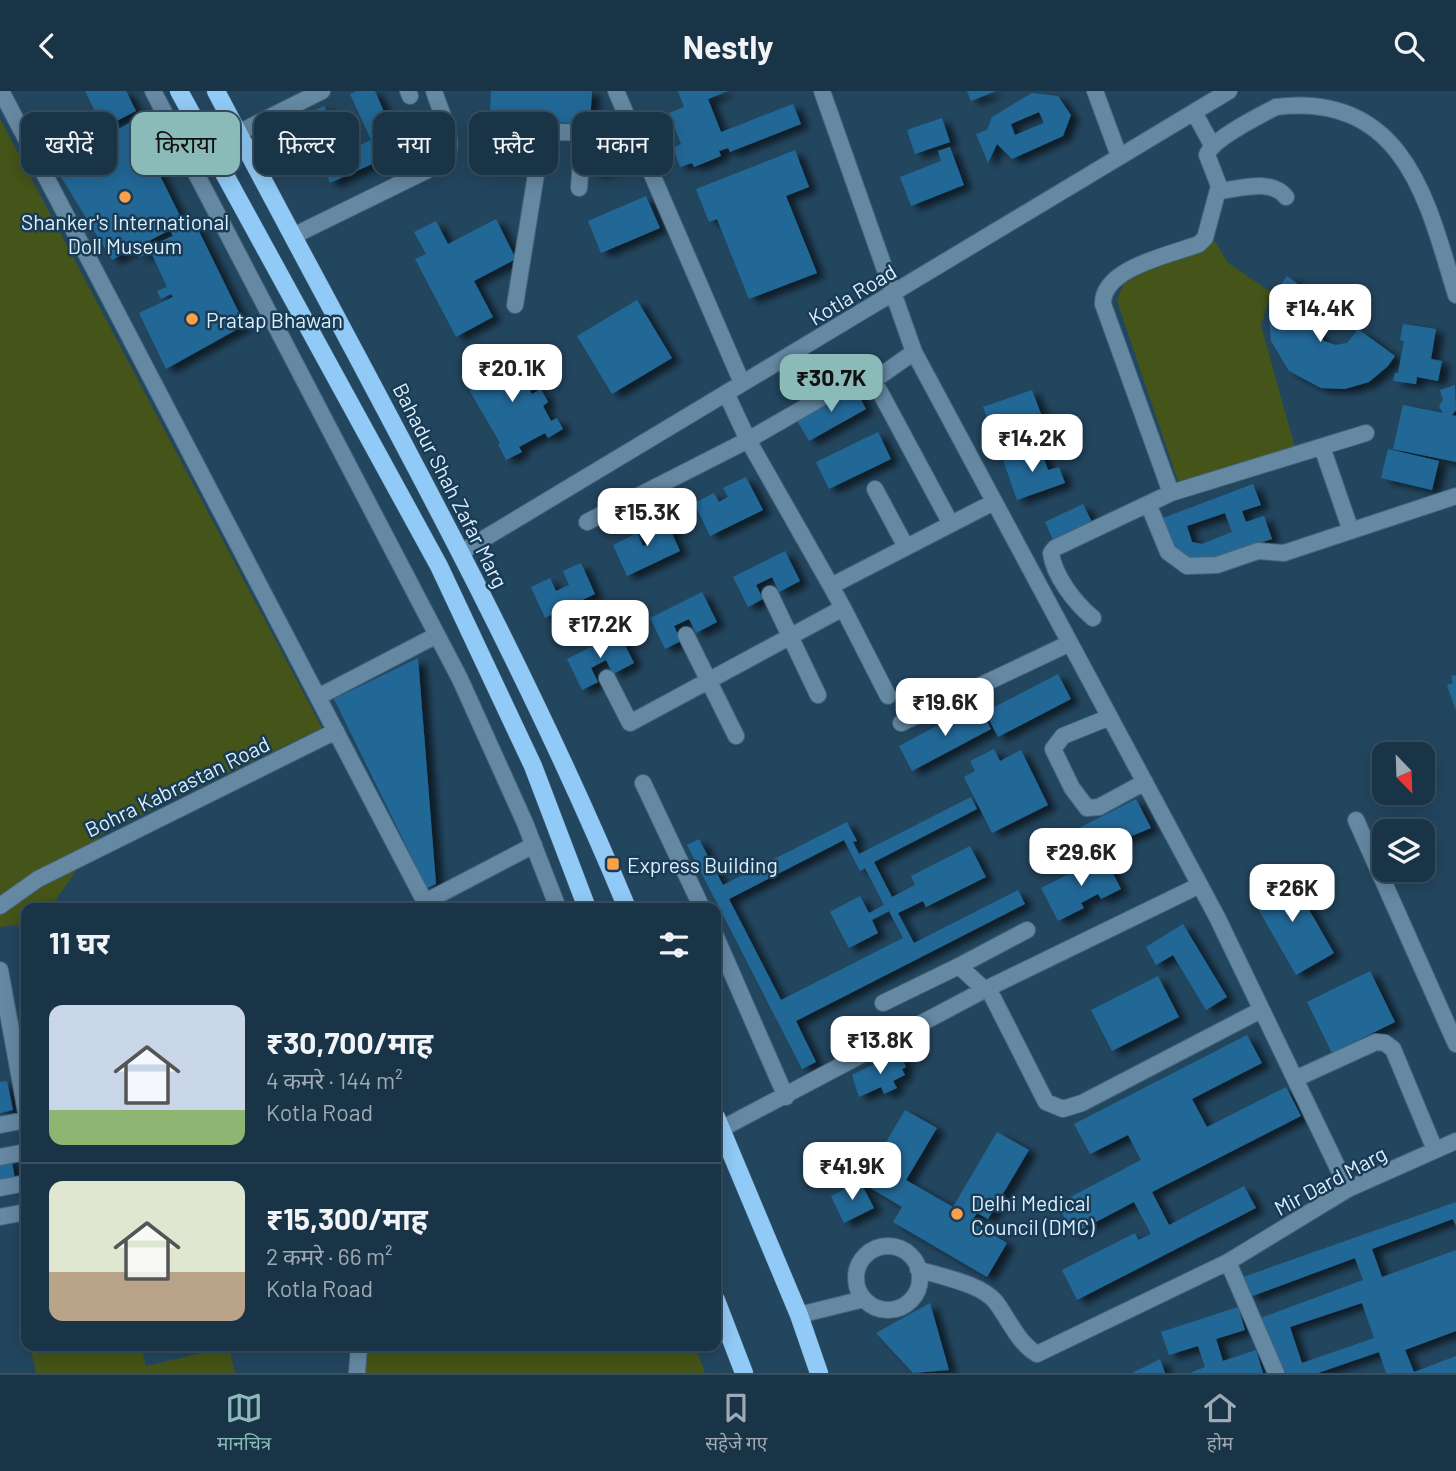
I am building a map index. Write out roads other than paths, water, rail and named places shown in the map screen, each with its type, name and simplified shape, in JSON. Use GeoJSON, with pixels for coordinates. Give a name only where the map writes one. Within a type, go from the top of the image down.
{"type":"FeatureCollection","features":[{"type":"Feature","properties":{"kind":"main road"},"geometry":{"type":"LineString","coordinates":[[179,91],[439,566],[533,766],[585,903]]}},
{"type":"Feature","properties":{"kind":"main road","name":"Bahadur Shah Zafar Marg"},"geometry":{"type":"LineString","coordinates":[[216,91],[227,112]]}},
{"type":"Feature","properties":{"kind":"main road","name":"Bahadur Shah Zafar Marg"},"geometry":{"type":"LineString","coordinates":[[240,137],[527,681],[625,903]]}},
{"type":"Feature","properties":{"kind":"main road"},"geometry":{"type":"LineString","coordinates":[[721,1128],[799,1315],[819,1373]]}},
{"type":"Feature","properties":{"kind":"main road"},"geometry":{"type":"LineString","coordinates":[[721,1313],[744,1373]]}},
{"type":"Feature","properties":{"kind":"street"},"geometry":{"type":"LineString","coordinates":[[1,91],[336,731],[419,903]]}},
{"type":"Feature","properties":{"kind":"street"},"geometry":{"type":"LineString","coordinates":[[153,91],[437,635],[534,845],[556,903]]}},
{"type":"Feature","properties":{"kind":"street"},"geometry":{"type":"LineString","coordinates":[[240,132],[322,91]]}},
{"type":"Feature","properties":{"kind":"street"},"geometry":{"type":"LineString","coordinates":[[293,236],[444,162],[448,153],[448,137],[434,91]]}},
{"type":"Feature","properties":{"kind":"street"},"geometry":{"type":"LineString","coordinates":[[616,91],[626,112]]}},
{"type":"Feature","properties":{"kind":"street"},"geometry":{"type":"LineString","coordinates":[[822,91],[914,352],[1200,885],[1348,1189]]}},
{"type":"Feature","properties":{"kind":"street"},"geometry":{"type":"LineString","coordinates":[[1095,91],[1119,156]]}},
{"type":"Feature","properties":{"kind":"street","name":"Kotla Road"},"geometry":{"type":"LineString","coordinates":[[460,553],[1230,91]]}},
{"type":"Feature","properties":{"kind":"street"},"geometry":{"type":"LineString","coordinates":[[1171,493],[1103,304],[1102,292],[1111,281],[1145,263],[1199,244],[1205,238],[1219,191],[1207,155],[1212,145],[1293,99],[1306,94],[1332,92]]}},
{"type":"Feature","properties":{"kind":"street"},"geometry":{"type":"LineString","coordinates":[[1194,112],[1212,145]]}},
{"type":"Feature","properties":{"kind":"street"},"geometry":{"type":"LineString","coordinates":[[1395,125],[1414,159],[1456,295]]}},
{"type":"Feature","properties":{"kind":"street"},"geometry":{"type":"LineString","coordinates":[[515,305],[542,137],[556,132],[572,133]]}},
{"type":"Feature","properties":{"kind":"street"},"geometry":{"type":"LineString","coordinates":[[579,188],[580,175]]}},
{"type":"Feature","properties":{"kind":"street"},"geometry":{"type":"LineString","coordinates":[[653,175],[742,383]]}},
{"type":"Feature","properties":{"kind":"street"},"geometry":{"type":"LineString","coordinates":[[1219,191],[1267,186],[1276,187],[1286,197]]}},
{"type":"Feature","properties":{"kind":"street"},"geometry":{"type":"LineString","coordinates":[[587,522],[748,440],[849,382],[873,380],[914,352]]}},
{"type":"Feature","properties":{"kind":"street"},"geometry":{"type":"LineString","coordinates":[[873,380],[951,524]]}},
{"type":"Feature","properties":{"kind":"street"},"geometry":{"type":"LineString","coordinates":[[726,393],[748,440],[831,586],[888,696]]}},
{"type":"Feature","properties":{"kind":"street"},"geometry":{"type":"LineString","coordinates":[[1093,618],[1068,591],[1052,561],[1052,551],[1171,493],[1366,433]]}},
{"type":"Feature","properties":{"kind":"street"},"geometry":{"type":"LineString","coordinates":[[1322,447],[1351,531]]}},
{"type":"Feature","properties":{"kind":"street"},"geometry":{"type":"LineString","coordinates":[[875,489],[906,547]]}},
{"type":"Feature","properties":{"kind":"street"},"geometry":{"type":"LineString","coordinates":[[1149,506],[1168,552],[1180,562],[1194,567],[1217,565],[1258,551],[1284,554],[1456,496]]}},
{"type":"Feature","properties":{"kind":"street"},"geometry":{"type":"LineString","coordinates":[[831,586],[994,502]]}},
{"type":"Feature","properties":{"kind":"street"},"geometry":{"type":"LineString","coordinates":[[770,594],[818,695]]}},
{"type":"Feature","properties":{"kind":"street"},"geometry":{"type":"LineString","coordinates":[[607,678],[630,723],[843,608]]}},
{"type":"Feature","properties":{"kind":"street"},"geometry":{"type":"LineString","coordinates":[[318,697],[437,635]]}},
{"type":"Feature","properties":{"kind":"street"},"geometry":{"type":"LineString","coordinates":[[686,635],[736,736]]}},
{"type":"Feature","properties":{"kind":"street"},"geometry":{"type":"LineString","coordinates":[[901,723],[1070,643]]}},
{"type":"Feature","properties":{"kind":"street"},"geometry":{"type":"LineString","coordinates":[[1110,717],[1063,736],[1053,749],[1058,762],[1087,809],[1099,807],[1145,782]]}},
{"type":"Feature","properties":{"kind":"street","name":"Bohra Kabrastan Road"},"geometry":{"type":"LineString","coordinates":[[0,906],[38,879],[336,731]]}},
{"type":"Feature","properties":{"kind":"street"},"geometry":{"type":"LineString","coordinates":[[642,783],[700,903]]}},
{"type":"Feature","properties":{"kind":"street"},"geometry":{"type":"LineString","coordinates":[[1356,820],[1456,1044]]}},
{"type":"Feature","properties":{"kind":"street"},"geometry":{"type":"LineString","coordinates":[[424,903],[534,845]]}},
{"type":"Feature","properties":{"kind":"street"},"geometry":{"type":"LineString","coordinates":[[721,1122],[786,1097],[987,989],[1200,885]]}},
{"type":"Feature","properties":{"kind":"street"},"geometry":{"type":"LineString","coordinates":[[883,1003],[1027,930]]}},
{"type":"Feature","properties":{"kind":"street"},"geometry":{"type":"LineString","coordinates":[[721,948],[786,1097]]}},
{"type":"Feature","properties":{"kind":"street"},"geometry":{"type":"LineString","coordinates":[[959,966],[987,989],[1046,1102],[1063,1109],[1082,1103],[1261,1010]]}},
{"type":"Feature","properties":{"kind":"street"},"geometry":{"type":"LineString","coordinates":[[0,970],[6,1031],[21,1088]]}},
{"type":"Feature","properties":{"kind":"street"},"geometry":{"type":"LineString","coordinates":[[1295,1079],[1376,1042],[1385,1043],[1393,1049],[1435,1150]]}},
{"type":"Feature","properties":{"kind":"street"},"geometry":{"type":"LineString","coordinates":[[0,1068],[16,1065]]}},
{"type":"Feature","properties":{"kind":"street"},"geometry":{"type":"LineString","coordinates":[[0,1125],[21,1121]]}},
{"type":"Feature","properties":{"kind":"street","name":"Mir Dard Marg"},"geometry":{"type":"LineString","coordinates":[[918,1269],[983,1292],[994,1299],[1027,1348],[1037,1354],[1228,1262],[1348,1189],[1456,1141]]}},
{"type":"Feature","properties":{"kind":"street"},"geometry":{"type":"LineString","coordinates":[[0,1157],[21,1153]]}},
{"type":"Feature","properties":{"kind":"street"},"geometry":{"type":"LineString","coordinates":[[0,1188],[21,1184]]}},
{"type":"Feature","properties":{"kind":"street"},"geometry":{"type":"LineString","coordinates":[[0,1217],[21,1213]]}},
{"type":"Feature","properties":{"kind":"street"},"geometry":{"type":"LineString","coordinates":[[885,1247],[902,1249],[915,1261],[918,1269],[916,1294],[903,1306],[878,1308],[864,1299],[856,1275],[869,1253],[885,1247]]}},
{"type":"Feature","properties":{"kind":"street"},"geometry":{"type":"LineString","coordinates":[[1228,1262],[1276,1373]]}},
{"type":"Feature","properties":{"kind":"street"},"geometry":{"type":"LineString","coordinates":[[799,1315],[864,1299]]}},
{"type":"Feature","properties":{"kind":"street"},"geometry":{"type":"LineString","coordinates":[[357,1373],[359,1351]]}},
{"type":"Feature","properties":{"kind":"place","name":"Shanker's International Doll Museum"},"geometry":{"type":"Point","coordinates":[125,197]}},
{"type":"Feature","properties":{"kind":"place","name":"Pratap Bhawan"},"geometry":{"type":"Point","coordinates":[192,319]}},
{"type":"Feature","properties":{"kind":"place","name":"Express Building"},"geometry":{"type":"Point","coordinates":[613,864]}},
{"type":"Feature","properties":{"kind":"place","name":"Delhi Medical Council (DMC)"},"geometry":{"type":"Point","coordinates":[957,1214]}}]}
